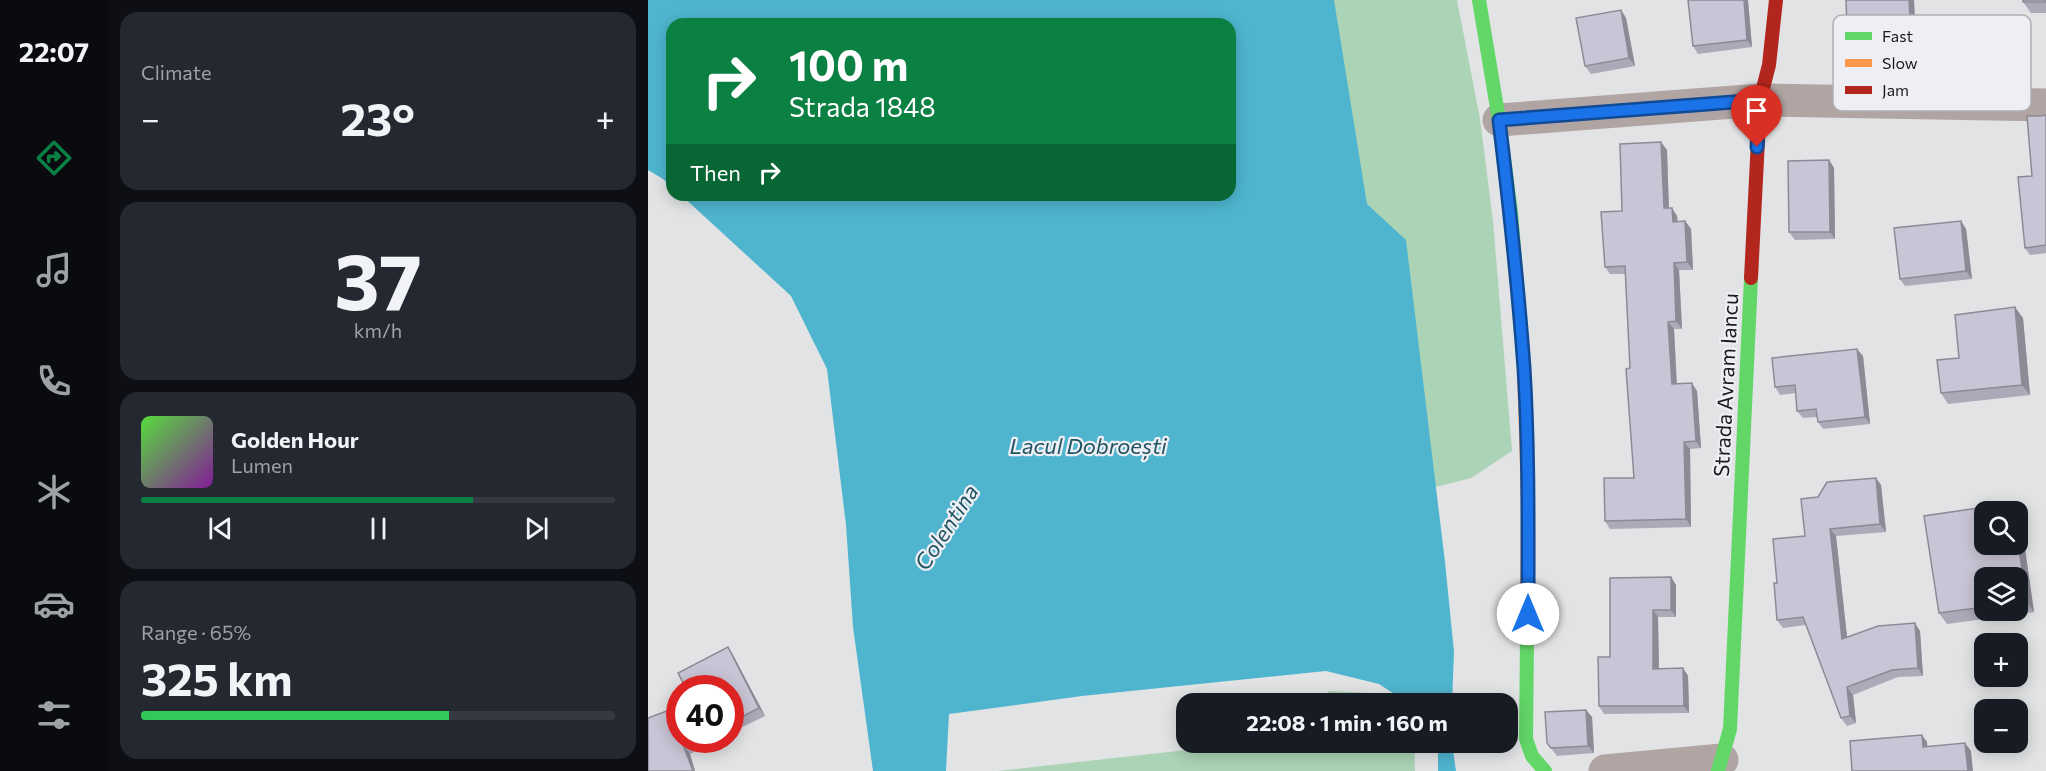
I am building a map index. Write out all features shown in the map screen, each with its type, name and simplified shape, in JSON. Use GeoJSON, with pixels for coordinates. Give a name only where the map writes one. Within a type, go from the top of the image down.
{"type":"FeatureCollection","features":[{"type":"Feature","properties":{"kind":"street"},"geometry":{"type":"LineString","coordinates":[[1479,0],[1499,120],[1511,212],[1524,370],[1528,500],[1526,739],[1532,756],[1545,771]]}},
{"type":"Feature","properties":{"kind":"street","name":"Strada Avram Iancu"},"geometry":{"type":"LineString","coordinates":[[1720,765],[1730,729],[1760,100],[1769,65],[1776,0]]}},
{"type":"Feature","properties":{"kind":"street"},"geometry":{"type":"LineString","coordinates":[[1499,120],[1760,100],[1833,101]]}},
{"type":"Feature","properties":{"kind":"street"},"geometry":{"type":"LineString","coordinates":[[2031,105],[2046,105]]}},
{"type":"Feature","properties":{"kind":"street"},"geometry":{"type":"LineString","coordinates":[[1605,771],[1720,765]]}},
{"type":"Feature","properties":{"kind":"green space"},"geometry":{"type":"Polygon","coordinates":[[[941,0],[1457,0],[1480,119],[1493,221],[1512,451],[1471,478],[1436,487],[1401,528],[1233,201],[1236,201],[1236,18],[1158,18],[941,0]]]}},
{"type":"Feature","properties":{"kind":"green space"},"geometry":{"type":"Polygon","coordinates":[[[1328,691],[1371,693],[1328,693],[1328,691]]]}},
{"type":"Feature","properties":{"kind":"green space"},"geometry":{"type":"Polygon","coordinates":[[[1176,751],[1176,753],[1414,753],[1415,771],[997,771],[1176,751]]]}},
{"type":"Feature","properties":{"kind":"water","name":"Lacul Dobroești"},"geometry":{"type":"Polygon","coordinates":[[[648,0],[1334,0],[1367,204],[1406,240],[1445,562],[1454,652],[1452,693],[1393,693],[1379,684],[1326,671],[1082,696],[949,714],[946,771],[873,771],[853,627],[846,525],[827,369],[791,296],[688,201],[1236,201],[1236,18],[666,18],[666,182],[648,170],[648,0]]]}},
{"type":"Feature","properties":{"kind":"water"},"geometry":{"type":"Polygon","coordinates":[[[1438,753],[1453,753],[1456,771],[1438,771],[1438,753]]]}},
{"type":"Feature","properties":{"kind":"building"},"geometry":{"type":"Polygon","coordinates":[[[1688,0],[1744,0],[1747,40],[1693,46],[1688,0]]]}},
{"type":"Feature","properties":{"kind":"building"},"geometry":{"type":"Polygon","coordinates":[[[1846,0],[1909,0],[1910,15],[1847,15],[1846,0]]]}},
{"type":"Feature","properties":{"kind":"building"},"geometry":{"type":"Polygon","coordinates":[[[2023,0],[2046,0],[2046,2],[2023,2],[2023,0]]]}},
{"type":"Feature","properties":{"kind":"building"},"geometry":{"type":"Polygon","coordinates":[[[1621,10],[1629,58],[1585,66],[1576,18],[1621,10]]]}},
{"type":"Feature","properties":{"kind":"building"},"geometry":{"type":"Polygon","coordinates":[[[2046,115],[2046,245],[2025,248],[2018,177],[2032,176],[2027,116],[2046,115]]]}},
{"type":"Feature","properties":{"kind":"building"},"geometry":{"type":"Polygon","coordinates":[[[1661,142],[1664,208],[1672,208],[1673,222],[1685,221],[1687,262],[1674,263],[1676,321],[1668,322],[1672,384],[1692,383],[1696,441],[1684,442],[1686,519],[1605,521],[1604,478],[1634,478],[1626,369],[1630,368],[1625,266],[1605,267],[1601,212],[1622,211],[1620,144],[1661,142]]]}},
{"type":"Feature","properties":{"kind":"building"},"geometry":{"type":"Polygon","coordinates":[[[1829,160],[1830,232],[1789,232],[1788,161],[1829,160]]]}},
{"type":"Feature","properties":{"kind":"building"},"geometry":{"type":"Polygon","coordinates":[[[1961,221],[1966,271],[1900,279],[1894,228],[1961,221]]]}},
{"type":"Feature","properties":{"kind":"building"},"geometry":{"type":"Polygon","coordinates":[[[2015,307],[2022,385],[1941,393],[1937,360],[1959,358],[1955,315],[2015,307]]]}},
{"type":"Feature","properties":{"kind":"building"},"geometry":{"type":"Polygon","coordinates":[[[1857,349],[1865,417],[1818,422],[1816,409],[1797,411],[1795,385],[1775,387],[1772,358],[1857,349]]]}},
{"type":"Feature","properties":{"kind":"building"},"geometry":{"type":"Polygon","coordinates":[[[1876,478],[1880,524],[1830,529],[1842,639],[1878,626],[1915,623],[1918,668],[1892,670],[1847,687],[1850,716],[1841,718],[1803,617],[1777,620],[1774,583],[1777,583],[1773,539],[1805,536],[1801,499],[1818,497],[1827,482],[1876,478]]]}},
{"type":"Feature","properties":{"kind":"building"},"geometry":{"type":"Polygon","coordinates":[[[1974,509],[1974,555],[2020,555],[2022,567],[1974,567],[1974,608],[1939,613],[1924,516],[1974,509]]]}},
{"type":"Feature","properties":{"kind":"building"},"geometry":{"type":"Polygon","coordinates":[[[1671,577],[1671,610],[1653,610],[1653,669],[1683,668],[1684,706],[1599,706],[1598,657],[1610,657],[1610,578],[1671,577]]]}},
{"type":"Feature","properties":{"kind":"building"},"geometry":{"type":"Polygon","coordinates":[[[728,647],[742,675],[679,675],[678,673],[728,647]]]}},
{"type":"Feature","properties":{"kind":"building"},"geometry":{"type":"Polygon","coordinates":[[[744,678],[759,708],[744,716],[744,678]]]}},
{"type":"Feature","properties":{"kind":"building"},"geometry":{"type":"Polygon","coordinates":[[[1586,710],[1588,746],[1551,748],[1547,743],[1545,712],[1586,710]]]}},
{"type":"Feature","properties":{"kind":"building"},"geometry":{"type":"Polygon","coordinates":[[[666,711],[666,753],[686,753],[693,771],[648,771],[648,718],[666,711]]]}},
{"type":"Feature","properties":{"kind":"building"},"geometry":{"type":"Polygon","coordinates":[[[1922,735],[1923,747],[1965,743],[1968,771],[1852,771],[1850,741],[1922,735]]]}},
{"type":"Feature","properties":{"kind":"traffic: fast"},"geometry":{"type":"LineString","coordinates":[[1479,0],[1499,120],[1511,212],[1524,369]]}},
{"type":"Feature","properties":{"kind":"traffic: fast"},"geometry":{"type":"LineString","coordinates":[[1718,771],[1730,729],[1751,278]]}},
{"type":"Feature","properties":{"kind":"traffic: fast"},"geometry":{"type":"LineString","coordinates":[[1527,638],[1526,739],[1532,756],[1545,771]]}},
{"type":"Feature","properties":{"kind":"traffic: slow"},"geometry":{"type":"LineString","coordinates":[[1524,369],[1528,500],[1527,638]]}},
{"type":"Feature","properties":{"kind":"traffic: jam"},"geometry":{"type":"LineString","coordinates":[[1751,278],[1760,100],[1769,65],[1776,0]]}},
{"type":"Feature","properties":{"kind":"route"},"geometry":{"type":"LineString","coordinates":[[1528,614],[1528,500],[1524,370],[1511,212],[1499,120],[1760,100],[1757,147]]}},
{"type":"Feature","properties":{"kind":"water label","name":"Colentina"},"geometry":{"type":"Point","coordinates":[946,527]}}]}
